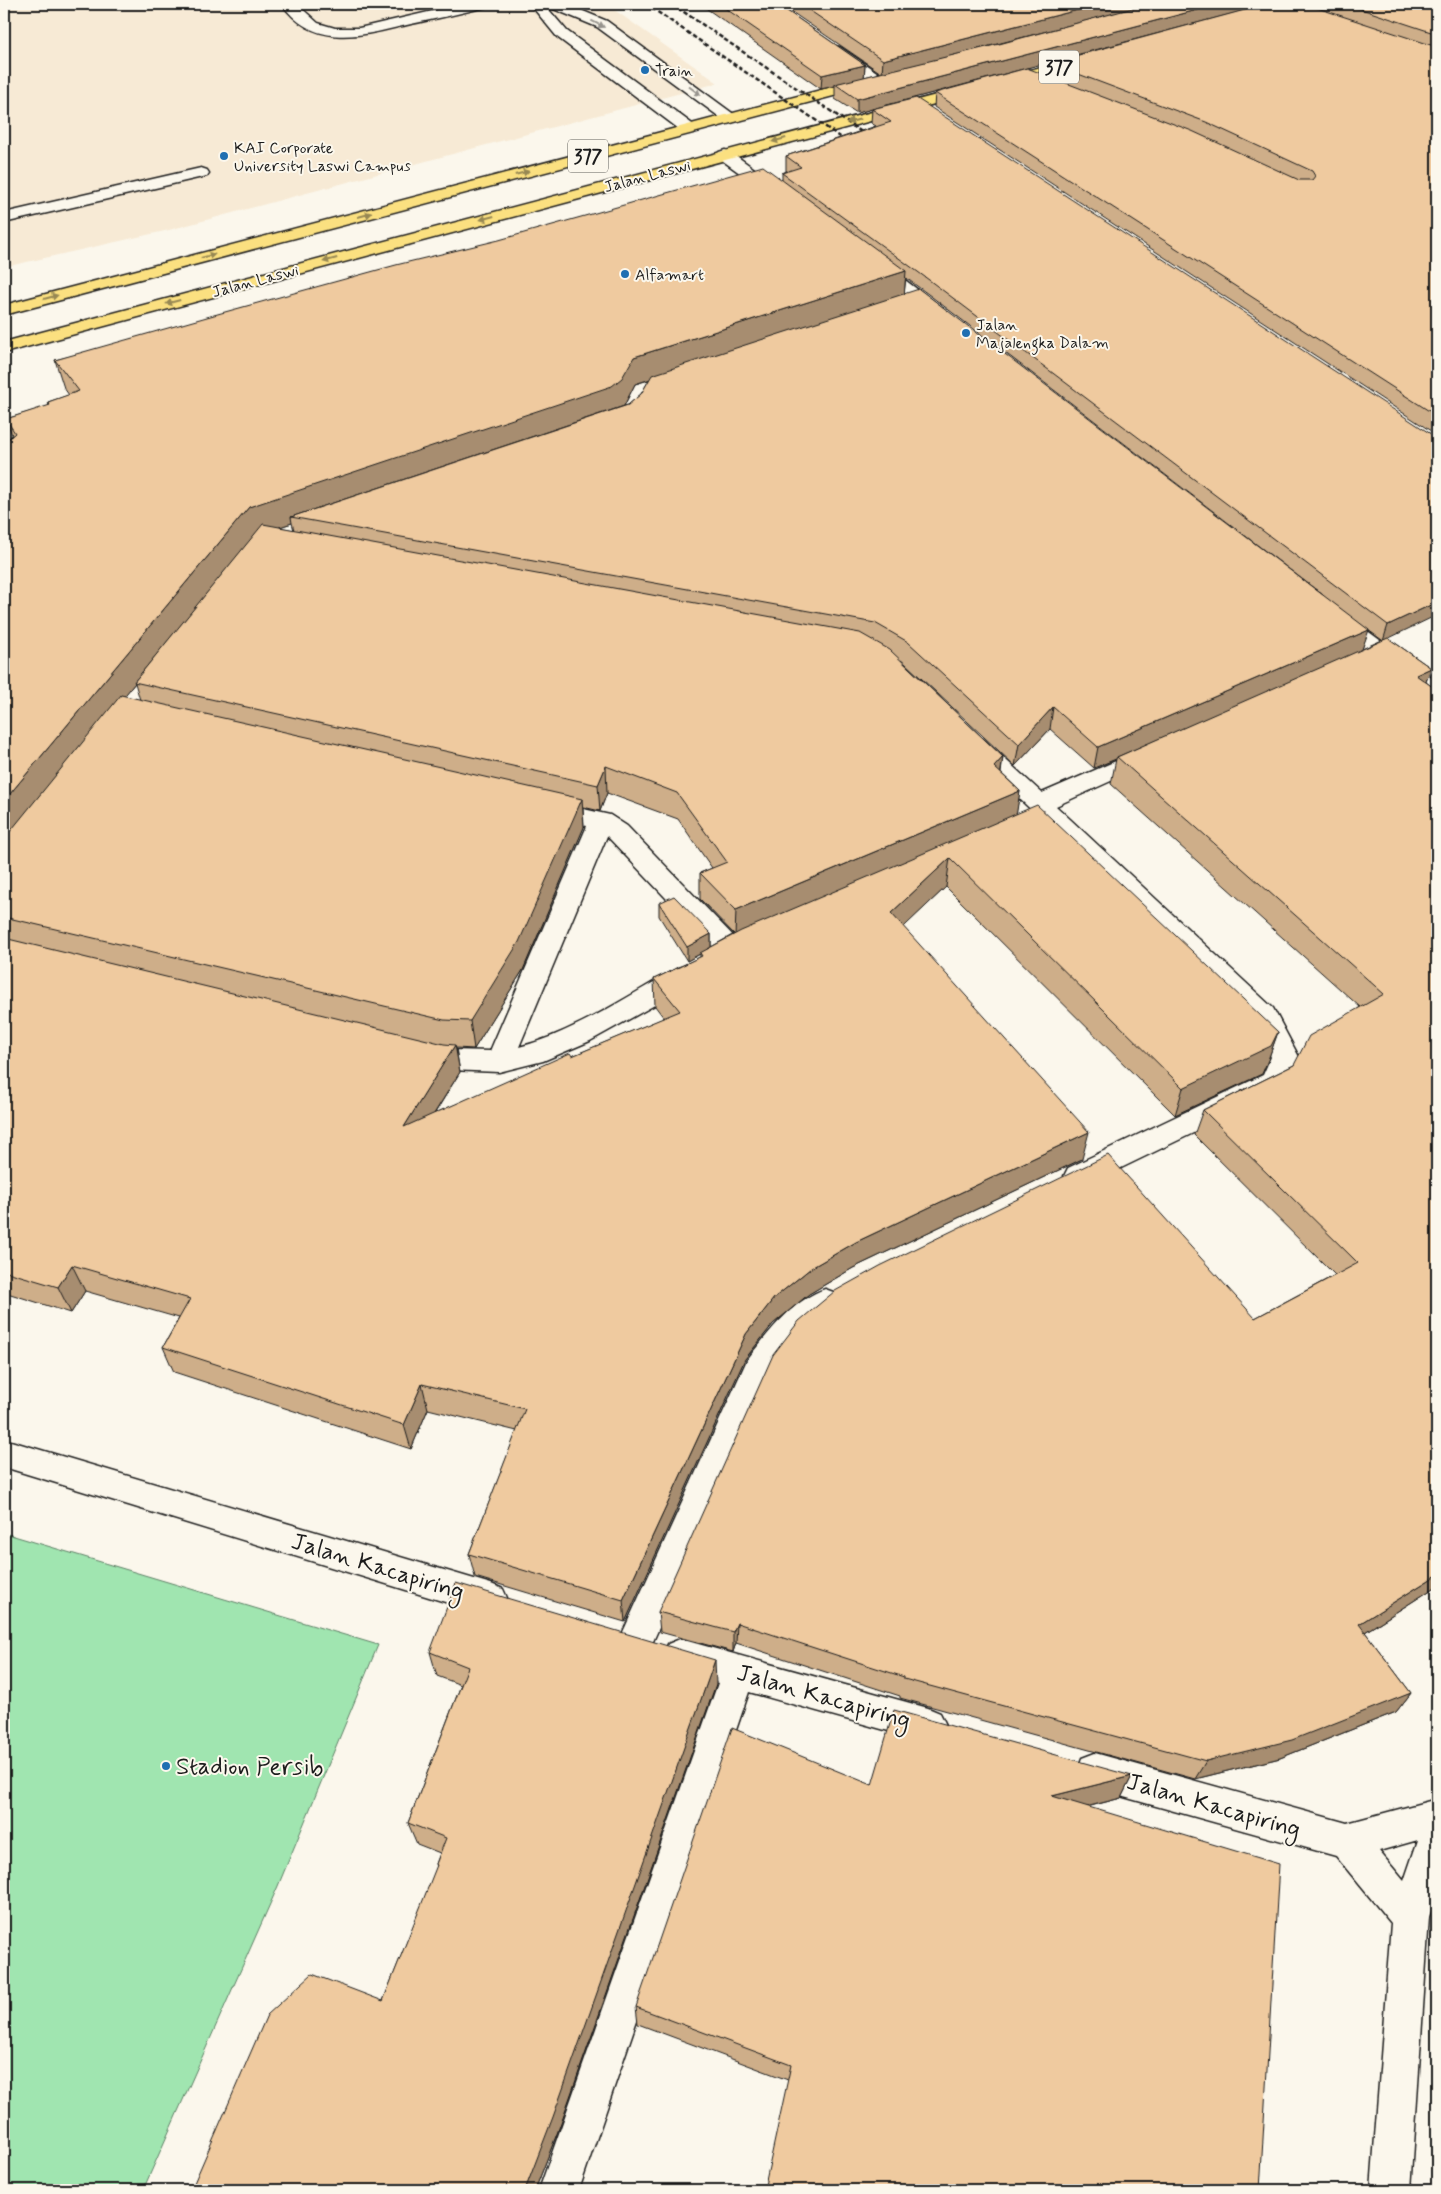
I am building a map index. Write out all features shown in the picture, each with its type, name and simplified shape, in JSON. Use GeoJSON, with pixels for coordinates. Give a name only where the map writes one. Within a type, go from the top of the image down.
{"type":"FeatureCollection","features":[{"type":"Feature","properties":{"kind":"main road","name":"Jalan Laswi"},"geometry":{"type":"LineString","coordinates":[[5,346],[1093,58]]}},
{"type":"Feature","properties":{"kind":"main road","name":"Jalan Laswi"},"geometry":{"type":"LineString","coordinates":[[4,310],[689,129],[898,76]]}},
{"type":"Feature","properties":{"kind":"street"},"geometry":{"type":"LineString","coordinates":[[289,4],[313,26],[335,32],[359,32],[481,4]]}},
{"type":"Feature","properties":{"kind":"street"},"geometry":{"type":"LineString","coordinates":[[537,4],[562,34],[689,129]]}},
{"type":"Feature","properties":{"kind":"street"},"geometry":{"type":"LineString","coordinates":[[554,4],[602,24],[732,118]]}},
{"type":"Feature","properties":{"kind":"street"},"geometry":{"type":"LineString","coordinates":[[823,42],[879,80]]}},
{"type":"Feature","properties":{"kind":"street"},"geometry":{"type":"LineString","coordinates":[[1027,76],[1052,85]]}},
{"type":"Feature","properties":{"kind":"street"},"geometry":{"type":"LineString","coordinates":[[916,104],[939,119]]}},
{"type":"Feature","properties":{"kind":"street"},"geometry":{"type":"LineString","coordinates":[[725,155],[788,201]]}},
{"type":"Feature","properties":{"kind":"street"},"geometry":{"type":"LineString","coordinates":[[4,218],[201,173]]}},
{"type":"Feature","properties":{"kind":"street"},"geometry":{"type":"LineString","coordinates":[[858,253],[956,327]]}},
{"type":"Feature","properties":{"kind":"street"},"geometry":{"type":"LineString","coordinates":[[903,306],[921,300]]}},
{"type":"Feature","properties":{"kind":"street"},"geometry":{"type":"LineString","coordinates":[[1318,605],[1372,657],[1437,692]]}},
{"type":"Feature","properties":{"kind":"street"},"geometry":{"type":"LineString","coordinates":[[960,730],[1264,1015],[1285,1057],[1274,1082],[1052,1189]]}},
{"type":"Feature","properties":{"kind":"street"},"geometry":{"type":"LineString","coordinates":[[1022,825],[1044,809],[1165,748]]}},
{"type":"Feature","properties":{"kind":"street"},"geometry":{"type":"LineString","coordinates":[[401,1048],[449,1060],[498,1062],[543,1051],[581,1034],[740,946],[618,832],[601,821],[525,804]]}},
{"type":"Feature","properties":{"kind":"street"},"geometry":{"type":"LineString","coordinates":[[498,1062],[601,821]]}},
{"type":"Feature","properties":{"kind":"street","name":"Jalan Kacapiring"},"geometry":{"type":"LineString","coordinates":[[850,1287],[821,1304],[785,1334],[758,1369],[621,1639],[957,1733]]}},
{"type":"Feature","properties":{"kind":"street","name":"Jalan Kacapiring"},"geometry":{"type":"LineString","coordinates":[[4,1453],[520,1609]]}},
{"type":"Feature","properties":{"kind":"street"},"geometry":{"type":"LineString","coordinates":[[558,2190],[739,1672]]}},
{"type":"Feature","properties":{"kind":"street","name":"Jalan Kacapiring"},"geometry":{"type":"LineString","coordinates":[[1062,1762],[1347,1841]]}},
{"type":"Feature","properties":{"kind":"street"},"geometry":{"type":"LineString","coordinates":[[1410,1917],[1347,1841],[1437,1817]]}},
{"type":"Feature","properties":{"kind":"street"},"geometry":{"type":"LineString","coordinates":[[1391,2190],[1410,1917],[1437,1838]]}},
{"type":"Feature","properties":{"kind":"shaded area","name":"KAI Corporate University Laswi Campus"},"geometry":{"type":"Polygon","coordinates":[[[4,4],[606,4],[718,83],[169,230],[9,266],[4,260],[4,4]]]}},
{"type":"Feature","properties":{"kind":"green space","name":"Stadion Persib"},"geometry":{"type":"Polygon","coordinates":[[[4,1533],[378,1645],[278,1886],[143,2190],[4,2190],[4,1533]]]}},
{"type":"Feature","properties":{"kind":"building"},"geometry":{"type":"Polygon","coordinates":[[[719,4],[777,4],[865,65],[822,75],[719,4]]]}},
{"type":"Feature","properties":{"kind":"building"},"geometry":{"type":"Polygon","coordinates":[[[800,4],[1101,4],[883,60],[800,4]]]}},
{"type":"Feature","properties":{"kind":"building"},"geometry":{"type":"Polygon","coordinates":[[[1148,4],[1220,4],[857,99],[835,84],[999,44],[1148,4]]]}},
{"type":"Feature","properties":{"kind":"building"},"geometry":{"type":"Polygon","coordinates":[[[1267,4],[1305,4],[1437,47],[1437,416],[935,93],[1027,68],[1192,131],[1299,180],[1312,180],[1315,176],[1312,171],[1206,122],[1049,63],[1267,4]]]}},
{"type":"Feature","properties":{"kind":"building"},"geometry":{"type":"Polygon","coordinates":[[[1346,4],[1437,4],[1437,34],[1346,4]]]}},
{"type":"Feature","properties":{"kind":"building"},"geometry":{"type":"Polygon","coordinates":[[[916,98],[1437,437],[1437,602],[1388,625],[929,280],[782,173],[801,167],[786,156],[891,122],[872,109],[916,98]]]}},
{"type":"Feature","properties":{"kind":"building"},"geometry":{"type":"Polygon","coordinates":[[[763,166],[906,271],[634,357],[622,378],[612,386],[249,507],[4,801],[4,443],[15,433],[6,419],[50,405],[48,402],[79,391],[55,360],[396,265],[499,240],[763,166]]]}},
{"type":"Feature","properties":{"kind":"building"},"geometry":{"type":"Polygon","coordinates":[[[919,289],[1369,630],[1098,747],[1053,707],[1019,744],[908,642],[875,623],[291,517],[628,405],[641,394],[652,375],[919,289]]]}},
{"type":"Feature","properties":{"kind":"building"},"geometry":{"type":"Polygon","coordinates":[[[263,524],[860,633],[890,650],[1003,757],[994,767],[1020,791],[736,910],[700,873],[727,862],[677,793],[606,766],[598,785],[134,682],[263,524]]]}},
{"type":"Feature","properties":{"kind":"building"},"geometry":{"type":"Polygon","coordinates":[[[1388,638],[1431,668],[1416,675],[1437,690],[1437,1575],[1359,1624],[1411,1693],[1292,1740],[1206,1761],[904,1679],[904,1677],[737,1623],[733,1632],[658,1612],[773,1355],[799,1321],[835,1291],[880,1266],[1108,1155],[1255,1318],[1358,1263],[1203,1110],[1294,1065],[1309,1036],[1384,994],[1117,757],[1388,638]]]}},
{"type":"Feature","properties":{"kind":"building"},"geometry":{"type":"Polygon","coordinates":[[[121,695],[582,799],[519,942],[470,1021],[444,1020],[4,917],[4,839],[121,695]]]}},
{"type":"Feature","properties":{"kind":"building"},"geometry":{"type":"Polygon","coordinates":[[[1037,805],[1278,1032],[1271,1046],[1183,1088],[950,858],[891,913],[1089,1132],[856,1242],[811,1268],[774,1298],[746,1334],[623,1600],[469,1554],[525,1409],[422,1384],[404,1425],[163,1347],[190,1299],[72,1265],[58,1287],[4,1271],[4,938],[444,1044],[455,1045],[404,1127],[570,1053],[572,1056],[680,1011],[654,979],[702,956],[700,953],[741,931],[1037,805]]]}},
{"type":"Feature","properties":{"kind":"building"},"geometry":{"type":"Polygon","coordinates":[[[674,896],[711,934],[687,947],[659,903],[674,896]]]}},
{"type":"Feature","properties":{"kind":"building"},"geometry":{"type":"Polygon","coordinates":[[[456,1583],[715,1660],[553,2117],[525,2190],[191,2190],[267,2015],[312,1974],[383,2001],[446,1838],[408,1823],[468,1667],[430,1652],[456,1583]]]}},
{"type":"Feature","properties":{"kind":"building"},"geometry":{"type":"Polygon","coordinates":[[[894,1710],[1132,1776],[1052,1796],[1279,1864],[1260,2190],[764,2190],[791,2065],[636,2007],[732,1728],[872,1785],[894,1710]]]}},
{"type":"Feature","properties":{"kind":"railway"},"geometry":{"type":"LineString","coordinates":[[646,4],[852,145]]}},
{"type":"Feature","properties":{"kind":"railway"},"geometry":{"type":"LineString","coordinates":[[672,4],[872,139]]}},
{"type":"Feature","properties":{"kind":"place","name":"Train"},"geometry":{"type":"Point","coordinates":[645,70]}},
{"type":"Feature","properties":{"kind":"place","name":"KAI Corporate University Laswi Campus"},"geometry":{"type":"Point","coordinates":[224,156]}},
{"type":"Feature","properties":{"kind":"place","name":"Alfamart"},"geometry":{"type":"Point","coordinates":[625,274]}},
{"type":"Feature","properties":{"kind":"place","name":"Jalan Majalengka Dalam"},"geometry":{"type":"Point","coordinates":[966,333]}},
{"type":"Feature","properties":{"kind":"place","name":"Stadion Persib"},"geometry":{"type":"Point","coordinates":[166,1766]}}]}
